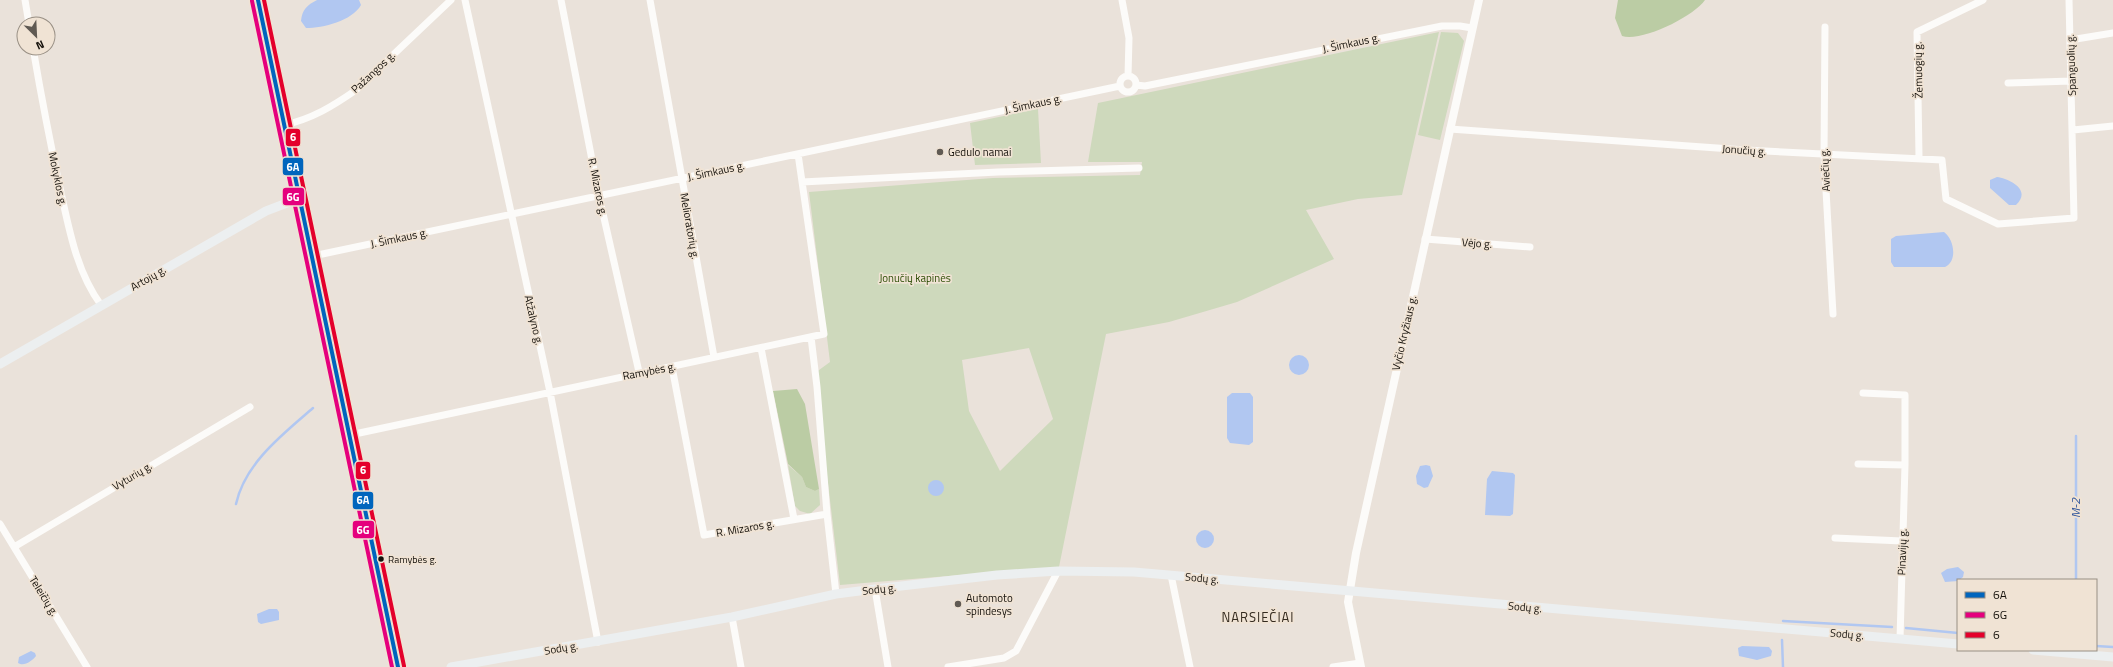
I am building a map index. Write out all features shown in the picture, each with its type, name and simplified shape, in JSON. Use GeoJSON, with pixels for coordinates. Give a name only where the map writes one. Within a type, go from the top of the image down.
{"type":"FeatureCollection","features":[{"type":"Feature","properties":{"kind":"main road"},"geometry":{"type":"LineString","coordinates":[[258,0],[313,256],[398,667]]}},
{"type":"Feature","properties":{"kind":"main road","name":"Artojų g."},"geometry":{"type":"LineString","coordinates":[[0,364],[270,209],[300,198]]}},
{"type":"Feature","properties":{"kind":"main road","name":"Sodų g."},"geometry":{"type":"LineString","coordinates":[[451,667],[498,663],[598,642],[732,617],[836,594],[997,576],[1058,571],[1119,571],[1171,575],[1349,592],[1957,644]]}},
{"type":"Feature","properties":{"kind":"main road"},"geometry":{"type":"LineString","coordinates":[[2044,651],[2113,657]]}},
{"type":"Feature","properties":{"kind":"street"},"geometry":{"type":"LineString","coordinates":[[25,0],[28,16]]}},
{"type":"Feature","properties":{"kind":"street","name":"Pažangos g."},"geometry":{"type":"LineString","coordinates":[[284,125],[311,118],[339,102],[356,90],[451,0]]}},
{"type":"Feature","properties":{"kind":"street","name":"Atžalyno g."},"geometry":{"type":"LineString","coordinates":[[465,0],[510,215],[550,392],[598,642]]}},
{"type":"Feature","properties":{"kind":"street","name":"R. Mizaros g."},"geometry":{"type":"LineString","coordinates":[[561,0],[599,196],[639,372]]}},
{"type":"Feature","properties":{"kind":"street","name":"Melioratorių g."},"geometry":{"type":"LineString","coordinates":[[650,0],[714,357]]}},
{"type":"Feature","properties":{"kind":"street"},"geometry":{"type":"LineString","coordinates":[[1122,0],[1129,38],[1128,76]]}},
{"type":"Feature","properties":{"kind":"street","name":"Vyčio Kryžiaus g."},"geometry":{"type":"LineString","coordinates":[[1360,665],[1350,617],[1349,592],[1356,553],[1479,0]]}},
{"type":"Feature","properties":{"kind":"street","name":"Žemuogių g."},"geometry":{"type":"LineString","coordinates":[[1919,157],[1917,32],[1983,0]]}},
{"type":"Feature","properties":{"kind":"street","name":"Spanguolių g."},"geometry":{"type":"LineString","coordinates":[[1998,224],[2074,218],[2069,0]]}},
{"type":"Feature","properties":{"kind":"street","name":"J. Šimkaus g."},"geometry":{"type":"LineString","coordinates":[[313,256],[1120,86],[1124,92],[1129,92],[1134,90],[1136,85],[1145,86],[1422,29],[1442,26],[1472,28]]}},
{"type":"Feature","properties":{"kind":"street","name":"Aviečių g."},"geometry":{"type":"LineString","coordinates":[[1825,27],[1824,155],[1833,314]]}},
{"type":"Feature","properties":{"kind":"street"},"geometry":{"type":"LineString","coordinates":[[2070,40],[2113,33]]}},
{"type":"Feature","properties":{"kind":"street","name":"Mokyklos g."},"geometry":{"type":"LineString","coordinates":[[34,56],[46,123],[69,228],[80,267],[93,294],[101,305]]}},
{"type":"Feature","properties":{"kind":"street"},"geometry":{"type":"LineString","coordinates":[[1128,76],[1134,80],[1136,85]]}},
{"type":"Feature","properties":{"kind":"street"},"geometry":{"type":"LineString","coordinates":[[1120,86],[1122,79],[1128,76]]}},
{"type":"Feature","properties":{"kind":"street"},"geometry":{"type":"LineString","coordinates":[[2008,83],[2072,81]]}},
{"type":"Feature","properties":{"kind":"street"},"geometry":{"type":"LineString","coordinates":[[2073,130],[2113,126]]}},
{"type":"Feature","properties":{"kind":"street","name":"Jonučių g."},"geometry":{"type":"LineString","coordinates":[[1450,129],[1824,155],[1919,157],[1942,160],[1946,200],[1998,224]]}},
{"type":"Feature","properties":{"kind":"street"},"geometry":{"type":"LineString","coordinates":[[798,154],[802,182],[998,172],[1139,168]]}},
{"type":"Feature","properties":{"kind":"street","name":"Ramybės g."},"geometry":{"type":"LineString","coordinates":[[350,435],[639,372],[672,367],[824,334],[802,182]]}},
{"type":"Feature","properties":{"kind":"street","name":"Vėjo g."},"geometry":{"type":"LineString","coordinates":[[1425,239],[1530,247]]}},
{"type":"Feature","properties":{"kind":"street"},"geometry":{"type":"LineString","coordinates":[[811,337],[817,386],[827,514],[836,594]]}},
{"type":"Feature","properties":{"kind":"street"},"geometry":{"type":"LineString","coordinates":[[761,348],[794,519]]}},
{"type":"Feature","properties":{"kind":"street","name":"R. Mizaros g."},"geometry":{"type":"LineString","coordinates":[[672,367],[704,535],[827,514]]}},
{"type":"Feature","properties":{"kind":"street","name":"Pinavijų g."},"geometry":{"type":"LineString","coordinates":[[1863,393],[1905,396],[1905,466],[1900,639]]}},
{"type":"Feature","properties":{"kind":"street","name":"Vyturių g."},"geometry":{"type":"LineString","coordinates":[[14,547],[250,407]]}},
{"type":"Feature","properties":{"kind":"street"},"geometry":{"type":"LineString","coordinates":[[1858,464],[1905,466]]}},
{"type":"Feature","properties":{"kind":"street","name":"Teleičių g."},"geometry":{"type":"LineString","coordinates":[[0,524],[87,667]]}},
{"type":"Feature","properties":{"kind":"street"},"geometry":{"type":"LineString","coordinates":[[1835,538],[1902,541]]}},
{"type":"Feature","properties":{"kind":"street"},"geometry":{"type":"LineString","coordinates":[[948,667],[1004,658],[1016,651],[1058,571]]}},
{"type":"Feature","properties":{"kind":"street"},"geometry":{"type":"LineString","coordinates":[[1171,575],[1190,667]]}},
{"type":"Feature","properties":{"kind":"street"},"geometry":{"type":"LineString","coordinates":[[875,589],[888,667]]}},
{"type":"Feature","properties":{"kind":"street"},"geometry":{"type":"LineString","coordinates":[[732,617],[741,667]]}},
{"type":"Feature","properties":{"kind":"street"},"geometry":{"type":"LineString","coordinates":[[1333,667],[1360,665]]}},
{"type":"Feature","properties":{"kind":"green space"},"geometry":{"type":"Polygon","coordinates":[[[1618,0],[1705,0],[1690,14],[1666,27],[1654,32],[1631,37],[1622,36],[1615,18],[1618,0]]]}},
{"type":"Feature","properties":{"kind":"green space","name":"Jonučių kapinės"},"geometry":{"type":"Polygon","coordinates":[[[1439,32],[1402,195],[1358,199],[1306,210],[1334,259],[1237,302],[1169,322],[1106,334],[1059,567],[840,585],[815,373],[830,362],[809,192],[993,178],[1140,175],[1142,162],[1088,162],[1098,103],[1439,32]],[[1029,348],[962,360],[969,411],[1000,471],[1053,419],[1029,348]]]}},
{"type":"Feature","properties":{"kind":"green space"},"geometry":{"type":"Polygon","coordinates":[[[1441,32],[1458,33],[1464,41],[1440,140],[1418,135],[1441,32]]]}},
{"type":"Feature","properties":{"kind":"green space"},"geometry":{"type":"Polygon","coordinates":[[[1038,109],[1041,163],[975,165],[970,123],[1038,109]]]}},
{"type":"Feature","properties":{"kind":"green space"},"geometry":{"type":"Polygon","coordinates":[[[797,389],[805,404],[819,489],[815,491],[806,487],[802,477],[788,464],[773,391],[797,389]]]}},
{"type":"Feature","properties":{"kind":"green space"},"geometry":{"type":"Polygon","coordinates":[[[788,465],[802,477],[806,487],[815,491],[819,489],[820,505],[810,514],[800,511],[795,506],[788,465]]]}},
{"type":"Feature","properties":{"kind":"water"},"geometry":{"type":"Polygon","coordinates":[[[317,0],[359,0],[361,5],[357,11],[344,19],[320,27],[306,28],[301,21],[304,11],[310,4],[317,0]]]}},
{"type":"Feature","properties":{"kind":"water"},"geometry":{"type":"Polygon","coordinates":[[[1997,177],[2008,180],[2020,190],[2022,195],[2016,205],[2009,205],[1990,188],[1990,180],[1997,177]]]}},
{"type":"Feature","properties":{"kind":"water"},"geometry":{"type":"Polygon","coordinates":[[[1944,232],[1950,240],[1953,250],[1952,260],[1945,267],[1894,267],[1891,262],[1891,239],[1896,236],[1944,232]]]}},
{"type":"Feature","properties":{"kind":"water"},"geometry":{"type":"Polygon","coordinates":[[[1299,355],[1306,358],[1309,365],[1306,372],[1299,375],[1292,372],[1289,365],[1292,358],[1299,355]]]}},
{"type":"Feature","properties":{"kind":"water"},"geometry":{"type":"Polygon","coordinates":[[[1232,393],[1250,393],[1253,397],[1253,442],[1249,445],[1230,443],[1227,438],[1227,397],[1232,393]]]}},
{"type":"Feature","properties":{"kind":"water"},"geometry":{"type":"Polygon","coordinates":[[[1420,466],[1430,466],[1433,476],[1428,487],[1424,488],[1417,484],[1416,476],[1420,466]]]}},
{"type":"Feature","properties":{"kind":"water"},"geometry":{"type":"Polygon","coordinates":[[[1492,471],[1513,473],[1515,475],[1513,514],[1510,516],[1485,515],[1487,479],[1492,471]]]}},
{"type":"Feature","properties":{"kind":"water"},"geometry":{"type":"Polygon","coordinates":[[[936,480],[943,485],[944,488],[939,495],[936,496],[929,491],[928,488],[933,481],[936,480]]]}},
{"type":"Feature","properties":{"kind":"water"},"geometry":{"type":"Polygon","coordinates":[[[1205,530],[1209,531],[1213,535],[1213,543],[1209,547],[1205,548],[1201,547],[1197,543],[1196,539],[1197,535],[1201,531],[1205,530]]]}},
{"type":"Feature","properties":{"kind":"water"},"geometry":{"type":"Polygon","coordinates":[[[1958,567],[1964,572],[1963,577],[1957,579],[1957,581],[1945,582],[1941,573],[1947,569],[1958,567]]]}},
{"type":"Feature","properties":{"kind":"water"},"geometry":{"type":"Polygon","coordinates":[[[269,609],[277,609],[279,612],[279,620],[261,624],[258,622],[257,614],[269,609]]]}},
{"type":"Feature","properties":{"kind":"water"},"geometry":{"type":"Polygon","coordinates":[[[1742,646],[1769,647],[1772,651],[1771,656],[1757,660],[1739,656],[1738,648],[1742,646]]]}},
{"type":"Feature","properties":{"kind":"water"},"geometry":{"type":"Polygon","coordinates":[[[31,651],[35,653],[36,656],[32,660],[25,664],[18,663],[19,657],[31,651]]]}},
{"type":"Feature","properties":{"kind":"waterway"},"geometry":{"type":"LineString","coordinates":[[236,504],[241,489],[256,462],[278,439],[313,408]]}},
{"type":"Feature","properties":{"kind":"waterway","name":"M-2"},"geometry":{"type":"LineString","coordinates":[[2076,436],[2076,579]]}},
{"type":"Feature","properties":{"kind":"waterway","name":"M-2"},"geometry":{"type":"LineString","coordinates":[[1783,621],[1892,627]]}},
{"type":"Feature","properties":{"kind":"waterway","name":"M-2"},"geometry":{"type":"LineString","coordinates":[[1906,628],[1957,633]]}},
{"type":"Feature","properties":{"kind":"waterway","name":"M-2"},"geometry":{"type":"LineString","coordinates":[[1782,640],[1783,667]]}},
{"type":"Feature","properties":{"kind":"waterway"},"geometry":{"type":"LineString","coordinates":[[2097,646],[2113,647]]}},
{"type":"Feature","properties":{"kind":"transit line","name":"6A"},"geometry":{"type":"LineString","coordinates":[[258,0],[398,667]]}},
{"type":"Feature","properties":{"kind":"transit line","name":"6"},"geometry":{"type":"LineString","coordinates":[[264,0],[404,666]]}},
{"type":"Feature","properties":{"kind":"transit line","name":"6G"},"geometry":{"type":"LineString","coordinates":[[252,1],[392,667]]}},
{"type":"Feature","properties":{"kind":"place","name":"Gedulo namai"},"geometry":{"type":"Point","coordinates":[940,152]}},
{"type":"Feature","properties":{"kind":"place","name":"Ramybės g."},"geometry":{"type":"Point","coordinates":[381,559]}},
{"type":"Feature","properties":{"kind":"place","name":"Automoto spindesys"},"geometry":{"type":"Point","coordinates":[958,604]}},
{"type":"Feature","properties":{"kind":"district","name":"NARSIEČIAI"},"geometry":{"type":"Point","coordinates":[1258,617]}}]}
